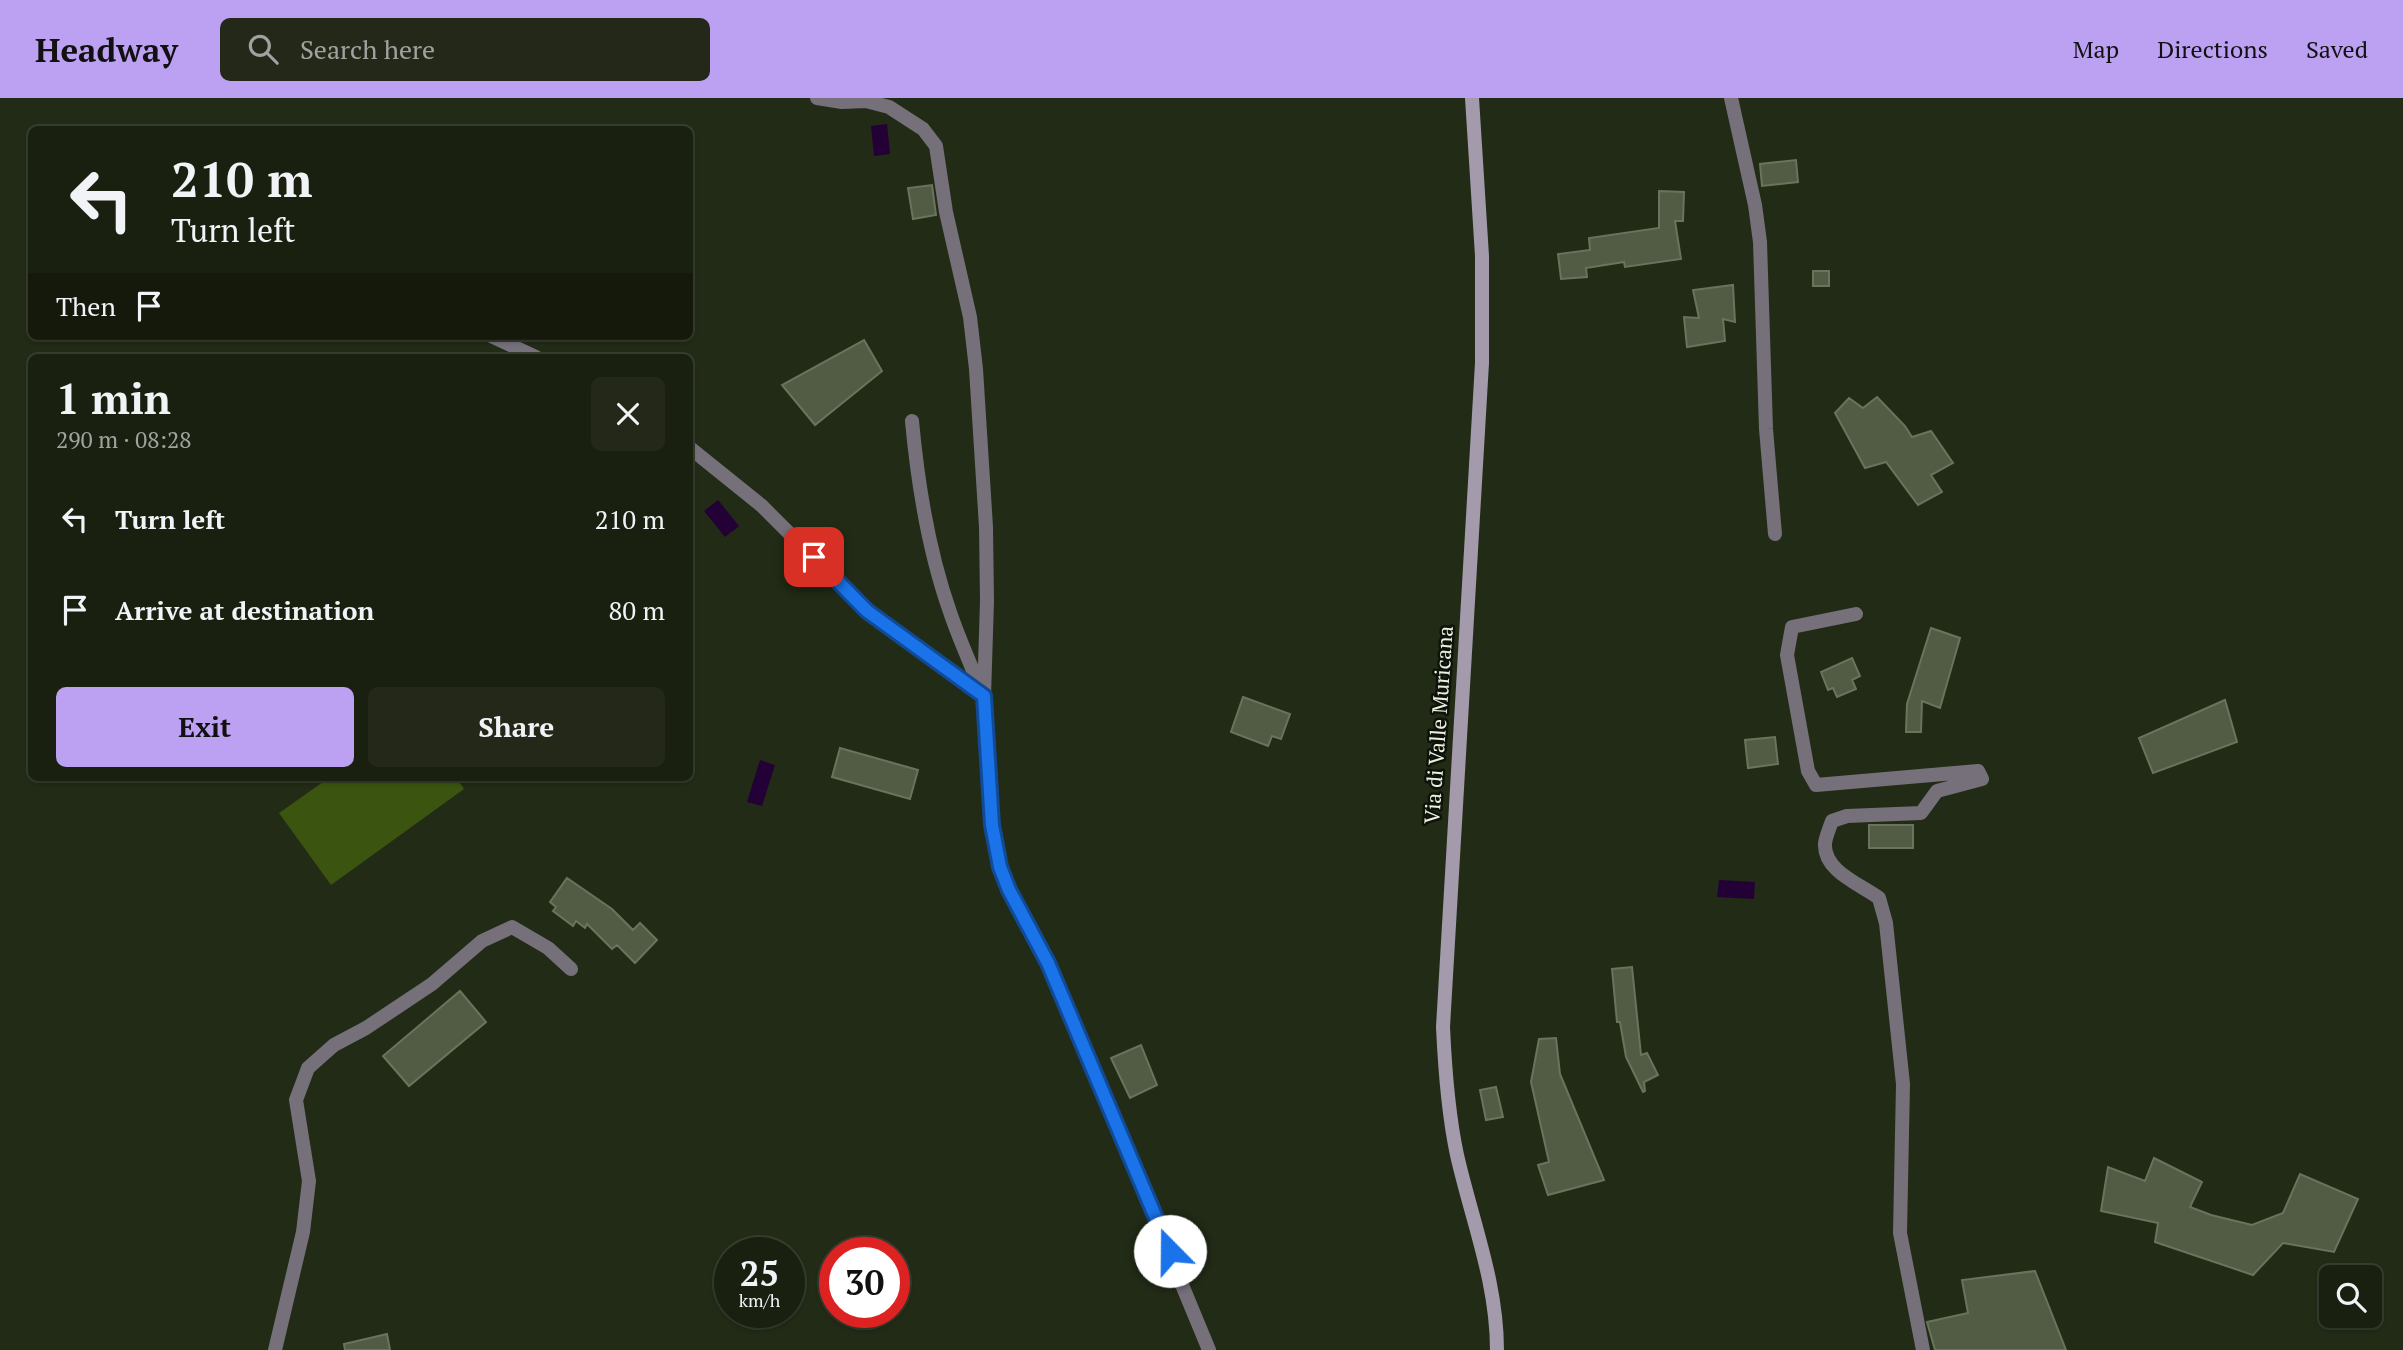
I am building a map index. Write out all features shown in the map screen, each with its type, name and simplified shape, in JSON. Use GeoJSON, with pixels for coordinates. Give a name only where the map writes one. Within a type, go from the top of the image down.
{"type":"FeatureCollection","features":[{"type":"Feature","properties":{"kind":"street"},"geometry":{"type":"LineString","coordinates":[[817,98],[842,102],[866,101],[889,107],[923,129],[936,146],[946,212],[970,317],[976,369],[986,527],[984,696],[992,825],[1000,867],[1057,983],[1209,1350]]}},
{"type":"Feature","properties":{"kind":"street","name":"Via di Valle Muricana"},"geometry":{"type":"LineString","coordinates":[[1472,98],[1482,256],[1482,363],[1443,1027],[1448,1108],[1458,1158],[1488,1268],[1497,1350]]}},
{"type":"Feature","properties":{"kind":"street"},"geometry":{"type":"LineString","coordinates":[[1731,98],[1755,205],[1760,242],[1766,429],[1775,534]]}},
{"type":"Feature","properties":{"kind":"street"},"geometry":{"type":"LineString","coordinates":[[500,340],[530,354]]}},
{"type":"Feature","properties":{"kind":"street"},"geometry":{"type":"LineString","coordinates":[[912,421],[922,506],[934,556],[949,610],[984,696]]}},
{"type":"Feature","properties":{"kind":"street"},"geometry":{"type":"LineString","coordinates":[[693,450],[762,506],[867,611],[984,696]]}},
{"type":"Feature","properties":{"kind":"street"},"geometry":{"type":"LineString","coordinates":[[1856,614],[1792,627],[1787,655],[1808,771],[1816,785],[1978,771],[1982,779],[1937,791],[1921,813],[1847,816],[1832,821],[1825,843],[1829,860],[1835,869],[1879,898],[1886,923],[1903,1084],[1900,1233],[1923,1350]]}},
{"type":"Feature","properties":{"kind":"street"},"geometry":{"type":"LineString","coordinates":[[275,1350],[303,1232],[309,1181],[296,1100],[308,1068],[334,1045],[366,1028],[432,984],[482,941],[512,927],[548,948],[571,969]]}},
{"type":"Feature","properties":{"kind":"green space"},"geometry":{"type":"Polygon","coordinates":[[[324,781],[459,781],[464,789],[331,885],[279,813],[324,781]]]}},
{"type":"Feature","properties":{"kind":"shaded area"},"geometry":{"type":"Polygon","coordinates":[[[887,124],[890,154],[874,156],[871,126],[887,124]]]}},
{"type":"Feature","properties":{"kind":"shaded area"},"geometry":{"type":"Polygon","coordinates":[[[718,500],[739,526],[725,537],[704,511],[718,500]]]}},
{"type":"Feature","properties":{"kind":"shaded area"},"geometry":{"type":"Polygon","coordinates":[[[760,760],[775,765],[762,806],[747,802],[760,760]]]}},
{"type":"Feature","properties":{"kind":"shaded area"},"geometry":{"type":"Polygon","coordinates":[[[1719,880],[1755,882],[1754,899],[1717,897],[1719,880]]]}},
{"type":"Feature","properties":{"kind":"building"},"geometry":{"type":"Polygon","coordinates":[[[1796,160],[1798,182],[1762,186],[1760,164],[1796,160]]]}},
{"type":"Feature","properties":{"kind":"building"},"geometry":{"type":"Polygon","coordinates":[[[932,185],[936,215],[913,219],[908,188],[932,185]]]}},
{"type":"Feature","properties":{"kind":"building"},"geometry":{"type":"Polygon","coordinates":[[[1659,191],[1684,192],[1683,221],[1675,221],[1681,259],[1625,267],[1624,262],[1586,268],[1587,277],[1561,279],[1558,254],[1590,250],[1589,238],[1659,228],[1659,191]]]}},
{"type":"Feature","properties":{"kind":"building"},"geometry":{"type":"Polygon","coordinates":[[[1813,271],[1829,271],[1829,286],[1813,286],[1813,271]]]}},
{"type":"Feature","properties":{"kind":"building"},"geometry":{"type":"Polygon","coordinates":[[[1733,285],[1735,322],[1723,319],[1725,341],[1687,347],[1684,317],[1699,318],[1693,290],[1733,285]]]}},
{"type":"Feature","properties":{"kind":"building"},"geometry":{"type":"Polygon","coordinates":[[[864,340],[882,371],[815,425],[782,385],[864,340]]]}},
{"type":"Feature","properties":{"kind":"building"},"geometry":{"type":"Polygon","coordinates":[[[1877,397],[1912,437],[1931,431],[1953,463],[1931,475],[1942,492],[1918,505],[1886,462],[1865,468],[1835,413],[1849,398],[1863,408],[1877,397]]]}},
{"type":"Feature","properties":{"kind":"building"},"geometry":{"type":"Polygon","coordinates":[[[1931,628],[1960,638],[1940,708],[1922,701],[1921,732],[1906,732],[1907,704],[1931,628]]]}},
{"type":"Feature","properties":{"kind":"building"},"geometry":{"type":"Polygon","coordinates":[[[1852,658],[1860,676],[1852,680],[1856,689],[1837,697],[1833,688],[1828,690],[1821,672],[1852,658]]]}},
{"type":"Feature","properties":{"kind":"building"},"geometry":{"type":"Polygon","coordinates":[[[1243,697],[1290,714],[1281,739],[1272,736],[1268,746],[1231,732],[1243,697]]]}},
{"type":"Feature","properties":{"kind":"building"},"geometry":{"type":"Polygon","coordinates":[[[2225,700],[2237,742],[2153,773],[2139,738],[2225,700]]]}},
{"type":"Feature","properties":{"kind":"building"},"geometry":{"type":"Polygon","coordinates":[[[1775,737],[1778,764],[1748,768],[1745,740],[1775,737]]]}},
{"type":"Feature","properties":{"kind":"building"},"geometry":{"type":"Polygon","coordinates":[[[840,748],[918,770],[910,799],[832,777],[840,748]]]}},
{"type":"Feature","properties":{"kind":"building"},"geometry":{"type":"Polygon","coordinates":[[[1869,825],[1913,825],[1913,848],[1869,848],[1869,825]]]}},
{"type":"Feature","properties":{"kind":"building"},"geometry":{"type":"Polygon","coordinates":[[[567,878],[612,909],[633,930],[640,923],[657,940],[635,963],[617,945],[612,949],[587,924],[585,928],[576,921],[573,926],[553,911],[556,907],[550,902],[567,878]]]}},
{"type":"Feature","properties":{"kind":"building"},"geometry":{"type":"Polygon","coordinates":[[[1632,967],[1641,1055],[1647,1053],[1658,1075],[1644,1082],[1643,1092],[1626,1057],[1620,1022],[1617,1022],[1612,969],[1632,967]]]}},
{"type":"Feature","properties":{"kind":"building"},"geometry":{"type":"Polygon","coordinates":[[[460,991],[486,1022],[409,1086],[383,1056],[460,991]]]}},
{"type":"Feature","properties":{"kind":"building"},"geometry":{"type":"Polygon","coordinates":[[[1556,1038],[1560,1074],[1604,1180],[1548,1195],[1538,1165],[1549,1162],[1531,1082],[1539,1039],[1556,1038]]]}},
{"type":"Feature","properties":{"kind":"building"},"geometry":{"type":"Polygon","coordinates":[[[1141,1045],[1157,1085],[1130,1098],[1111,1058],[1141,1045]]]}},
{"type":"Feature","properties":{"kind":"building"},"geometry":{"type":"Polygon","coordinates":[[[1496,1087],[1503,1117],[1486,1120],[1480,1090],[1496,1087]]]}},
{"type":"Feature","properties":{"kind":"building"},"geometry":{"type":"Polygon","coordinates":[[[2154,1158],[2202,1182],[2190,1207],[2252,1225],[2283,1213],[2300,1174],[2358,1199],[2334,1252],[2283,1243],[2253,1275],[2155,1242],[2158,1223],[2101,1211],[2108,1167],[2145,1181],[2154,1158]]]}},
{"type":"Feature","properties":{"kind":"building"},"geometry":{"type":"Polygon","coordinates":[[[2035,1271],[2066,1350],[1935,1350],[1927,1322],[1968,1313],[1962,1280],[2035,1271]]]}},
{"type":"Feature","properties":{"kind":"building"},"geometry":{"type":"Polygon","coordinates":[[[387,1334],[390,1350],[345,1350],[344,1344],[387,1334]]]}},
{"type":"Feature","properties":{"kind":"route"},"geometry":{"type":"LineString","coordinates":[[814,557],[867,611],[984,696],[992,825],[1000,867],[1009,890],[1048,963],[1170,1251]]}}]}
